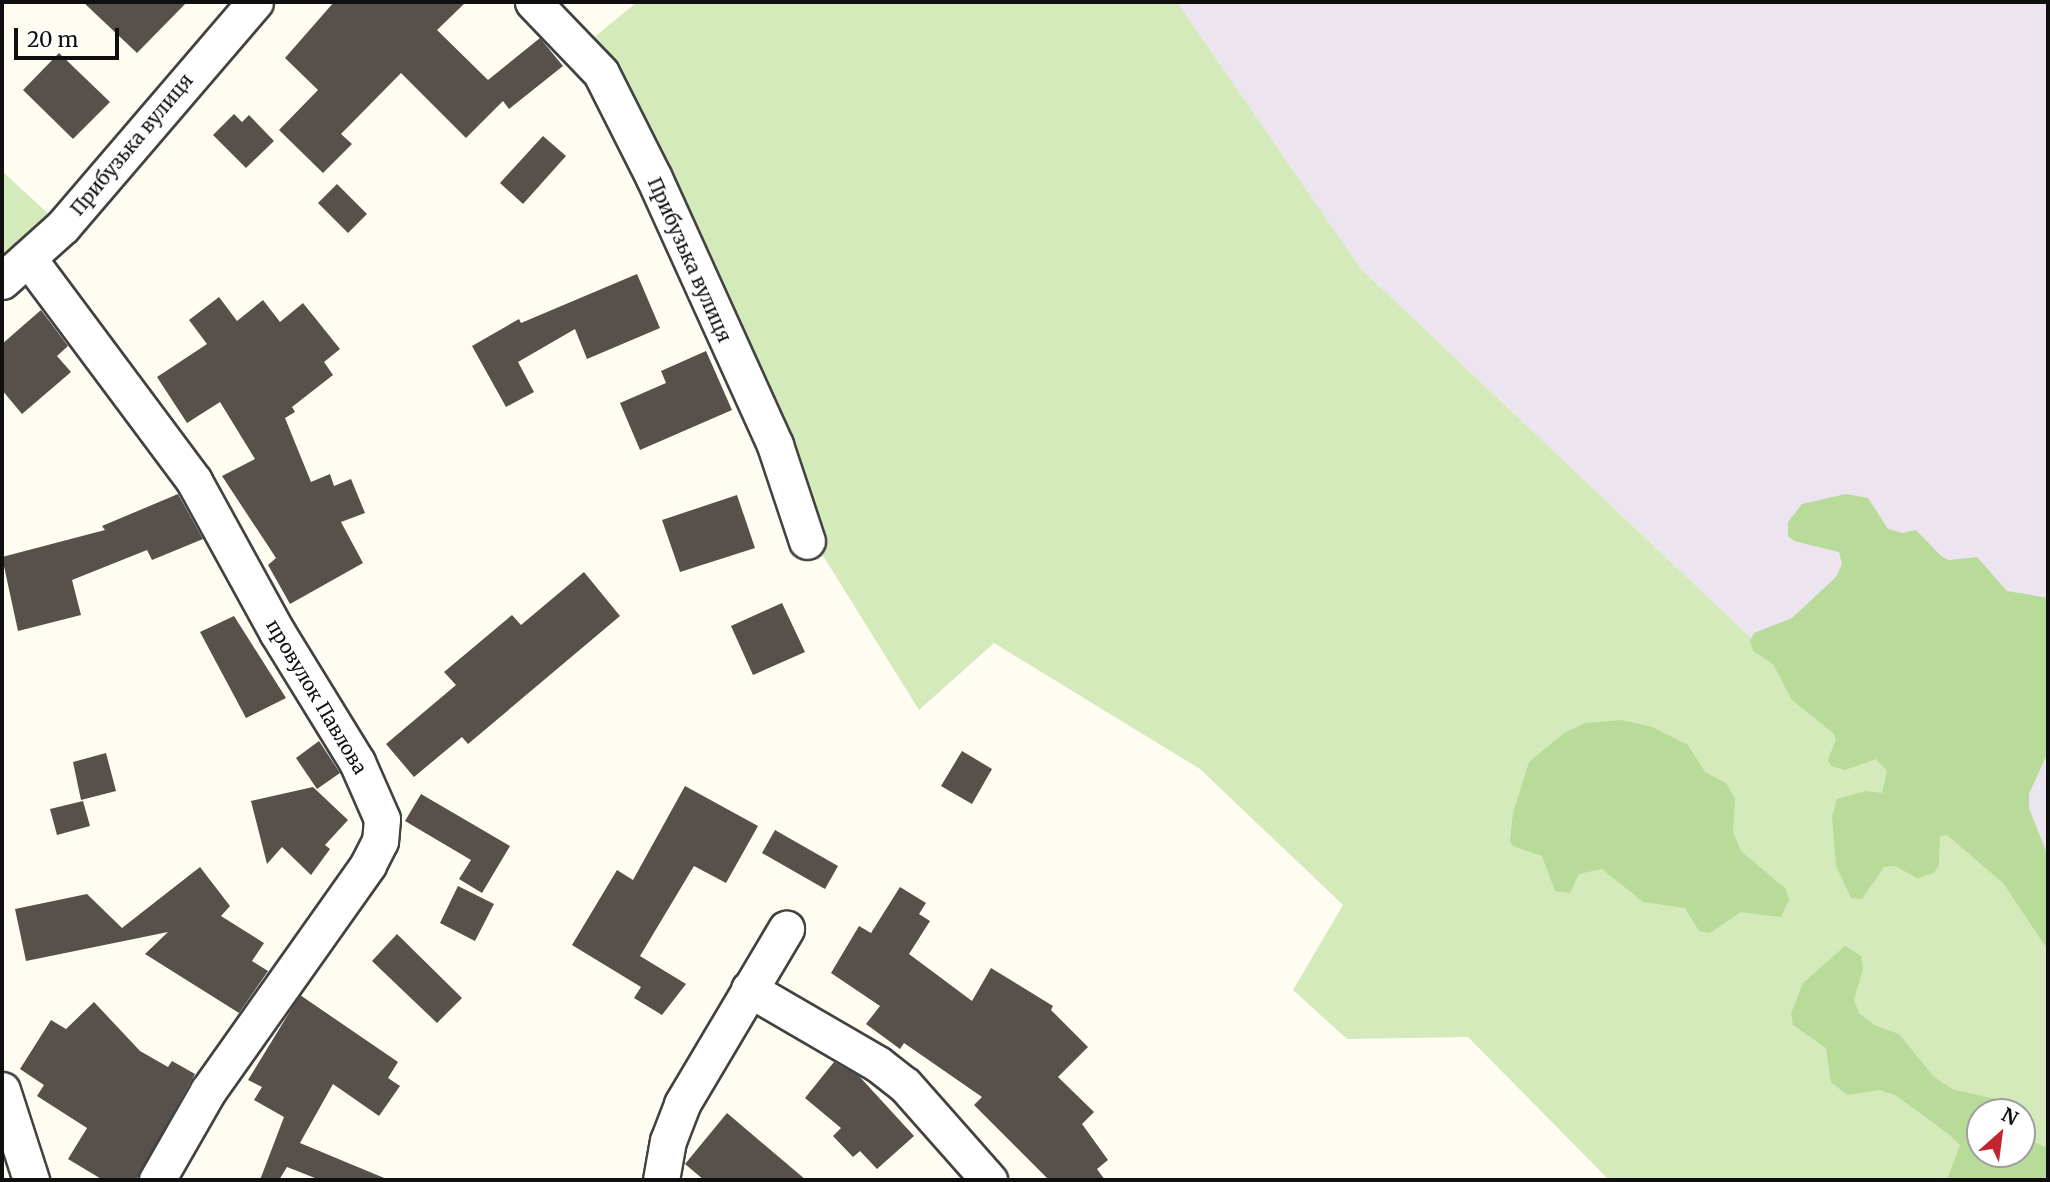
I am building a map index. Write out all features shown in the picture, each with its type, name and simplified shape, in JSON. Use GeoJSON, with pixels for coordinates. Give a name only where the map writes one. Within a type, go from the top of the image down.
{"type":"FeatureCollection","features":[{"type":"Feature","properties":{"kind":"street","name":"Прибузька вулиця"},"geometry":{"type":"LineString","coordinates":[[2,281],[63,226],[255,2]]}},
{"type":"Feature","properties":{"kind":"street","name":"Прибузька вулиця"},"geometry":{"type":"LineString","coordinates":[[533,2],[601,73],[654,178],[775,445],[807,541]]}},
{"type":"Feature","properties":{"kind":"street","name":"провулок Павлова"},"geometry":{"type":"LineString","coordinates":[[28,258],[194,481],[277,632],[357,762],[382,819],[380,841],[368,865],[208,1091],[157,1180]]}},
{"type":"Feature","properties":{"kind":"street"},"geometry":{"type":"LineString","coordinates":[[661,1180],[668,1142],[682,1104],[786,929]]}},
{"type":"Feature","properties":{"kind":"street"},"geometry":{"type":"LineString","coordinates":[[749,989],[878,1064],[905,1085],[989,1180]]}},
{"type":"Feature","properties":{"kind":"street"},"geometry":{"type":"LineString","coordinates":[[2,1090],[31,1180]]}},
{"type":"Feature","properties":{"kind":"shaded area"},"geometry":{"type":"Polygon","coordinates":[[[1177,2],[2048,2],[2048,919],[1361,269],[1177,2]]]}},
{"type":"Feature","properties":{"kind":"green space"},"geometry":{"type":"Polygon","coordinates":[[[637,2],[1177,2],[1361,269],[2048,919],[2048,1180],[1609,1180],[1468,1037],[1347,1039],[1293,990],[1343,905],[1200,769],[994,643],[919,710],[812,538],[586,44],[637,2]]]}},
{"type":"Feature","properties":{"kind":"green space"},"geometry":{"type":"Polygon","coordinates":[[[2,171],[55,220],[2,268],[2,171]]]}},
{"type":"Feature","properties":{"kind":"green space"},"geometry":{"type":"Polygon","coordinates":[[[1846,494],[1868,498],[1888,529],[1902,533],[1916,530],[1941,556],[1949,560],[1977,557],[2007,591],[2048,598],[2048,752],[2029,794],[2029,808],[2048,856],[2048,950],[2003,883],[1947,835],[1940,836],[1939,865],[1934,873],[1917,878],[1895,866],[1884,867],[1862,899],[1851,898],[1836,866],[1832,816],[1837,799],[1865,791],[1882,793],[1887,771],[1876,759],[1845,770],[1831,766],[1828,760],[1836,739],[1833,733],[1792,700],[1773,664],[1753,651],[1750,641],[1754,633],[1792,618],[1836,577],[1842,564],[1839,552],[1794,541],[1788,536],[1788,522],[1802,504],[1846,494]]]}},
{"type":"Feature","properties":{"kind":"green space"},"geometry":{"type":"Polygon","coordinates":[[[1622,720],[1652,727],[1688,745],[1705,772],[1726,783],[1735,799],[1733,832],[1741,851],[1786,889],[1789,900],[1781,917],[1741,912],[1710,933],[1699,931],[1685,908],[1643,902],[1602,869],[1579,874],[1570,893],[1555,891],[1542,856],[1513,846],[1510,841],[1513,813],[1529,762],[1564,733],[1585,723],[1622,720]]]}},
{"type":"Feature","properties":{"kind":"green space"},"geometry":{"type":"Polygon","coordinates":[[[1845,946],[1861,956],[1863,969],[1854,1000],[1859,1013],[1874,1025],[1899,1034],[1934,1077],[1952,1089],[1991,1098],[1966,1098],[1966,1168],[2036,1168],[2036,1143],[2048,1148],[2048,1180],[1947,1180],[1960,1145],[1946,1132],[1895,1095],[1879,1090],[1847,1095],[1831,1082],[1826,1048],[1793,1025],[1791,1014],[1803,983],[1845,946]]]}},
{"type":"Feature","properties":{"kind":"building"},"geometry":{"type":"Polygon","coordinates":[[[83,2],[187,2],[137,53],[83,2]]]}},
{"type":"Feature","properties":{"kind":"building"},"geometry":{"type":"Polygon","coordinates":[[[334,2],[466,2],[437,30],[488,80],[540,38],[563,66],[509,109],[503,101],[466,138],[401,73],[341,134],[352,144],[323,173],[279,130],[318,90],[285,58],[334,2]]]}},
{"type":"Feature","properties":{"kind":"building"},"geometry":{"type":"Polygon","coordinates":[[[59,53],[110,102],[73,139],[23,90],[59,53]]]}},
{"type":"Feature","properties":{"kind":"building"},"geometry":{"type":"Polygon","coordinates":[[[234,114],[242,122],[249,115],[274,141],[246,168],[213,135],[234,114]]]}},
{"type":"Feature","properties":{"kind":"building"},"geometry":{"type":"Polygon","coordinates":[[[543,136],[566,156],[523,204],[500,183],[543,136]]]}},
{"type":"Feature","properties":{"kind":"building"},"geometry":{"type":"Polygon","coordinates":[[[337,184],[367,214],[348,233],[318,203],[337,184]]]}},
{"type":"Feature","properties":{"kind":"building"},"geometry":{"type":"Polygon","coordinates":[[[637,274],[660,328],[587,359],[575,329],[518,362],[534,392],[506,407],[472,346],[519,319],[521,323],[637,274]]]}},
{"type":"Feature","properties":{"kind":"building"},"geometry":{"type":"Polygon","coordinates":[[[219,297],[237,321],[263,300],[280,322],[303,303],[340,349],[324,362],[333,375],[292,407],[295,412],[285,418],[311,482],[330,474],[334,486],[351,479],[365,513],[341,522],[363,563],[290,604],[268,565],[276,558],[222,476],[255,459],[220,402],[187,423],[157,377],[207,344],[189,320],[219,297]]]}},
{"type":"Feature","properties":{"kind":"building"},"geometry":{"type":"Polygon","coordinates":[[[41,310],[68,346],[57,356],[71,372],[22,414],[2,390],[2,344],[41,310]]]}},
{"type":"Feature","properties":{"kind":"building"},"geometry":{"type":"Polygon","coordinates":[[[706,351],[732,410],[640,450],[620,403],[666,383],[661,371],[706,351]]]}},
{"type":"Feature","properties":{"kind":"building"},"geometry":{"type":"Polygon","coordinates":[[[178,494],[203,539],[152,560],[147,550],[72,580],[81,615],[18,631],[2,557],[105,530],[102,526],[178,494]]]}},
{"type":"Feature","properties":{"kind":"building"},"geometry":{"type":"Polygon","coordinates":[[[737,495],[755,548],[680,572],[662,520],[737,495]]]}},
{"type":"Feature","properties":{"kind":"building"},"geometry":{"type":"Polygon","coordinates":[[[584,572],[620,616],[468,744],[462,737],[414,777],[386,744],[456,685],[444,672],[512,615],[521,625],[584,572]]]}},
{"type":"Feature","properties":{"kind":"building"},"geometry":{"type":"Polygon","coordinates":[[[782,603],[805,652],[753,675],[731,626],[782,603]]]}},
{"type":"Feature","properties":{"kind":"building"},"geometry":{"type":"Polygon","coordinates":[[[234,616],[286,698],[246,718],[200,632],[234,616]]]}},
{"type":"Feature","properties":{"kind":"building"},"geometry":{"type":"Polygon","coordinates":[[[319,741],[340,773],[317,789],[296,758],[319,741]]]}},
{"type":"Feature","properties":{"kind":"building"},"geometry":{"type":"Polygon","coordinates":[[[962,751],[992,769],[972,804],[941,786],[962,751]]]}},
{"type":"Feature","properties":{"kind":"building"},"geometry":{"type":"Polygon","coordinates":[[[106,753],[116,791],[81,800],[73,762],[106,753]]]}},
{"type":"Feature","properties":{"kind":"building"},"geometry":{"type":"Polygon","coordinates":[[[685,786],[758,826],[726,883],[694,866],[640,956],[686,984],[662,1015],[634,998],[641,987],[572,945],[617,870],[633,880],[685,786]]]}},
{"type":"Feature","properties":{"kind":"building"},"geometry":{"type":"Polygon","coordinates":[[[313,787],[348,820],[325,845],[330,849],[311,875],[282,847],[267,864],[251,801],[313,787]]]}},
{"type":"Feature","properties":{"kind":"building"},"geometry":{"type":"Polygon","coordinates":[[[421,794],[510,846],[482,893],[459,879],[471,860],[405,821],[421,794]]]}},
{"type":"Feature","properties":{"kind":"building"},"geometry":{"type":"Polygon","coordinates":[[[83,801],[90,826],[57,835],[50,809],[83,801]]]}},
{"type":"Feature","properties":{"kind":"building"},"geometry":{"type":"Polygon","coordinates":[[[775,830],[838,866],[825,889],[762,853],[775,830]]]}},
{"type":"Feature","properties":{"kind":"building"},"geometry":{"type":"Polygon","coordinates":[[[200,867],[230,906],[221,916],[264,943],[252,961],[268,971],[239,1013],[145,954],[168,932],[26,961],[15,909],[87,894],[122,928],[200,867]]]}},
{"type":"Feature","properties":{"kind":"building"},"geometry":{"type":"Polygon","coordinates":[[[458,886],[494,904],[475,941],[440,923],[458,886]]]}},
{"type":"Feature","properties":{"kind":"building"},"geometry":{"type":"Polygon","coordinates":[[[900,887],[926,903],[919,914],[930,921],[909,954],[972,1001],[991,968],[1053,1006],[1051,1010],[1088,1047],[1058,1077],[1094,1112],[1082,1124],[1108,1160],[1097,1169],[1105,1180],[1049,1180],[974,1105],[982,1097],[904,1043],[900,1049],[866,1024],[880,1006],[831,973],[859,926],[871,933],[900,887]]]}},
{"type":"Feature","properties":{"kind":"building"},"geometry":{"type":"Polygon","coordinates":[[[397,934],[462,998],[437,1023],[372,961],[397,934]]]}},
{"type":"Feature","properties":{"kind":"building"},"geometry":{"type":"Polygon","coordinates":[[[300,995],[398,1062],[388,1078],[400,1086],[379,1116],[333,1084],[300,1143],[389,1180],[320,1180],[287,1167],[279,1180],[260,1180],[284,1117],[254,1100],[262,1087],[248,1080],[300,995]]]}},
{"type":"Feature","properties":{"kind":"building"},"geometry":{"type":"Polygon","coordinates":[[[94,1002],[140,1051],[168,1067],[172,1061],[195,1074],[136,1180],[103,1180],[68,1159],[87,1128],[37,1096],[44,1085],[20,1069],[51,1020],[66,1029],[94,1002]]]}},
{"type":"Feature","properties":{"kind":"building"},"geometry":{"type":"Polygon","coordinates":[[[834,1062],[859,1076],[914,1136],[877,1169],[860,1151],[853,1157],[833,1136],[841,1128],[805,1098],[834,1062]]]}},
{"type":"Feature","properties":{"kind":"building"},"geometry":{"type":"Polygon","coordinates":[[[727,1113],[806,1180],[704,1180],[685,1164],[727,1113]]]}}]}
